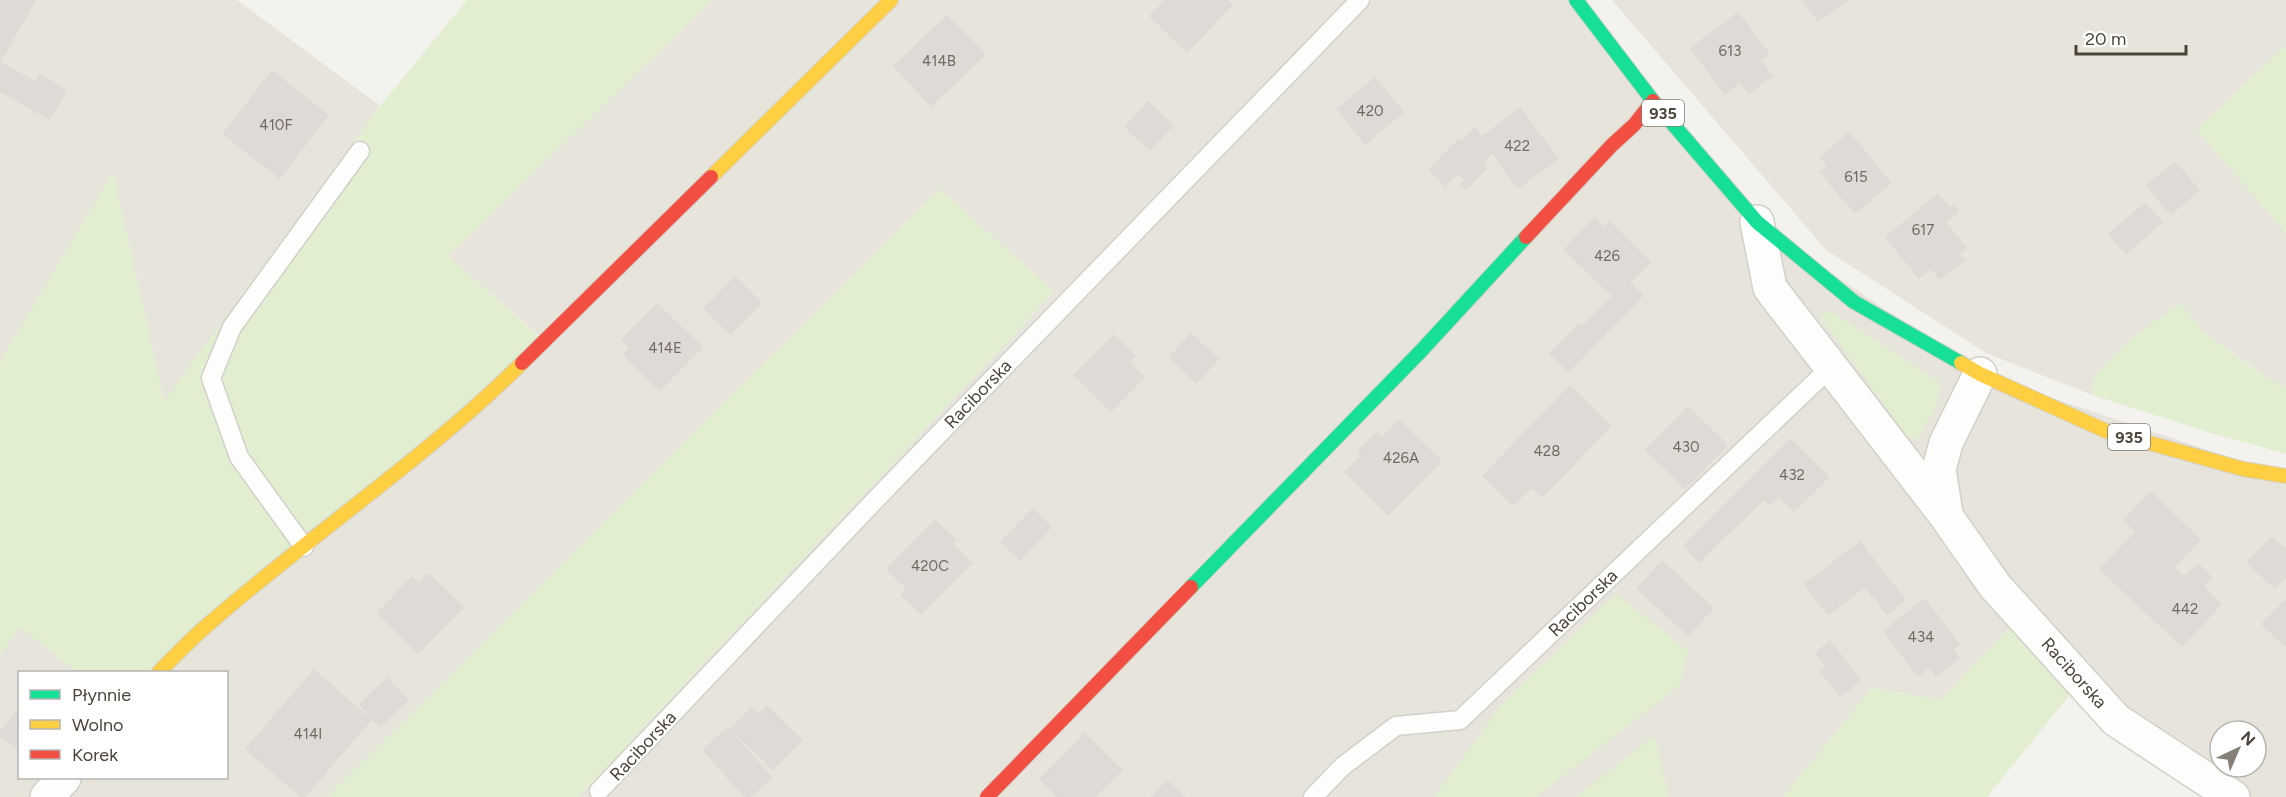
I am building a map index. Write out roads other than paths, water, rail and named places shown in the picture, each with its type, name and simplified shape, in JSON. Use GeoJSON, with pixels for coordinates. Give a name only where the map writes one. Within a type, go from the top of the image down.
{"type":"FeatureCollection","features":[{"type":"Feature","properties":{"kind":"street"},"geometry":{"type":"LineString","coordinates":[[160,671],[211,622],[502,383],[891,0]]}},
{"type":"Feature","properties":{"kind":"street","name":"Raciborska"},"geometry":{"type":"LineString","coordinates":[[1576,0],[1653,101],[1757,222],[1854,302],[1980,374],[2106,431],[2243,469],[2286,476]]}},
{"type":"Feature","properties":{"kind":"street"},"geometry":{"type":"LineString","coordinates":[[987,797],[1421,351],[1612,145],[1634,125],[1653,101]]}},
{"type":"Feature","properties":{"kind":"street","name":"Raciborska"},"geometry":{"type":"LineString","coordinates":[[1757,222],[1770,288],[1946,516],[1995,586],[2116,720],[2234,797]]}},
{"type":"Feature","properties":{"kind":"street","name":"Raciborska"},"geometry":{"type":"LineString","coordinates":[[1946,516],[1940,469],[1946,443],[1980,374]]}},
{"type":"Feature","properties":{"kind":"street"},"geometry":{"type":"LineString","coordinates":[[47,797],[62,779]]}},
{"type":"Feature","properties":{"kind":"lane","name":"Raciborska"},"geometry":{"type":"LineString","coordinates":[[599,791],[872,503],[1360,0]]}},
{"type":"Feature","properties":{"kind":"lane"},"geometry":{"type":"LineString","coordinates":[[304,547],[239,457],[211,378],[232,327],[360,151]]}},
{"type":"Feature","properties":{"kind":"lane","name":"Raciborska"},"geometry":{"type":"LineString","coordinates":[[1313,797],[1343,766],[1396,726],[1460,720],[1831,367]]}}]}
